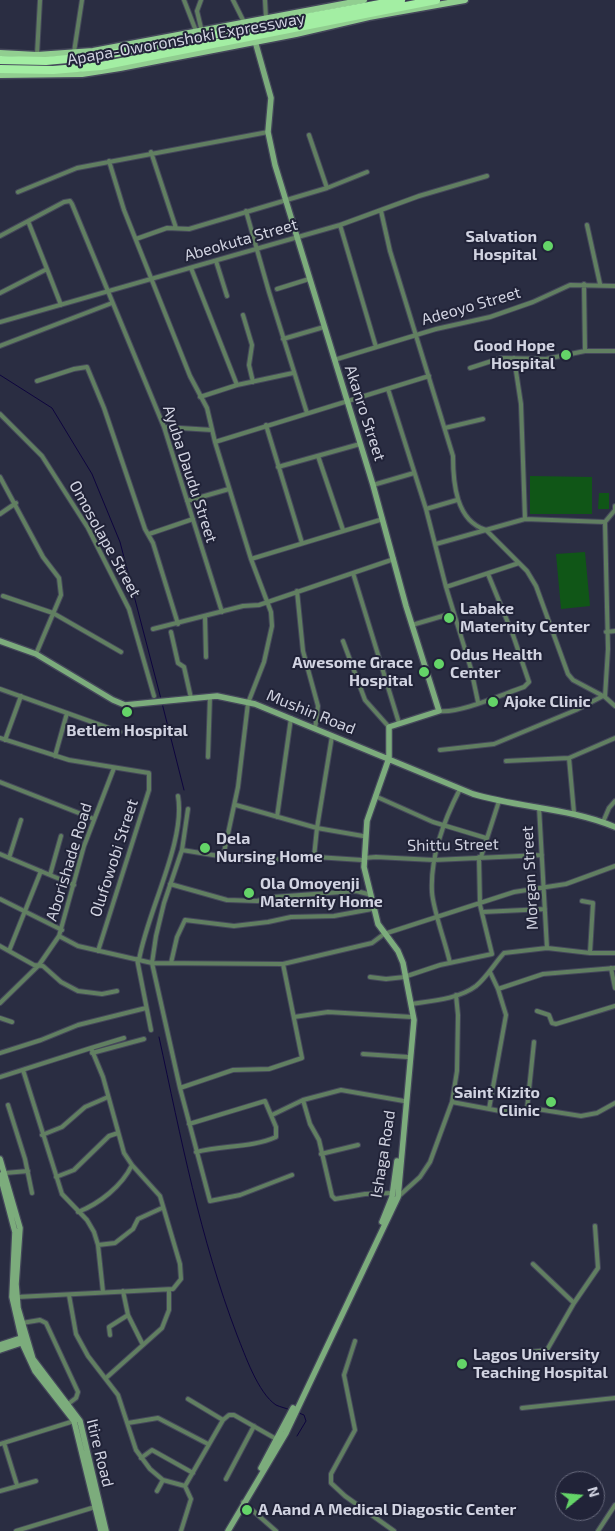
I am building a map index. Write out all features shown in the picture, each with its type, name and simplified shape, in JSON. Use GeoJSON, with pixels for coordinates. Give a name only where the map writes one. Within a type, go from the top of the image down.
{"type":"FeatureCollection","features":[{"type":"Feature","properties":{"kind":"highway","name":"Apapa-Oworonshoki Expressway"},"geometry":{"type":"LineString","coordinates":[[0,60],[46,61],[100,56],[401,0]]}},
{"type":"Feature","properties":{"kind":"highway","name":"Apapa-Oworonshoki Expressway"},"geometry":{"type":"LineString","coordinates":[[0,69],[53,70],[101,66],[436,0]]}},
{"type":"Feature","properties":{"kind":"main road","name":"Apapa-Oworonshoki Expressway"},"geometry":{"type":"LineString","coordinates":[[0,53],[74,54],[199,32],[325,4],[364,0]]}},
{"type":"Feature","properties":{"kind":"main road","name":"Apapa-Oworonshoki Expressway"},"geometry":{"type":"LineString","coordinates":[[0,74],[82,74],[255,42],[369,17],[465,0]]}},
{"type":"Feature","properties":{"kind":"main road","name":"Akanro Street"},"geometry":{"type":"LineString","coordinates":[[255,42],[271,98],[268,132],[269,144],[373,484],[412,625],[439,711]]}},
{"type":"Feature","properties":{"kind":"main road","name":"Mushin Road"},"geometry":{"type":"LineString","coordinates":[[0,641],[36,654],[123,705],[155,699],[168,701],[210,696],[227,697],[291,718],[389,761],[460,789],[499,801],[574,813],[615,827]]}},
{"type":"Feature","properties":{"kind":"main road"},"geometry":{"type":"LineString","coordinates":[[389,761],[389,727],[439,711]]}},
{"type":"Feature","properties":{"kind":"main road","name":"Ishaga Road"},"geometry":{"type":"LineString","coordinates":[[384,935],[376,919],[363,859],[365,830],[375,796],[389,761]]}},
{"type":"Feature","properties":{"kind":"main road","name":"Ishaga Road"},"geometry":{"type":"LineString","coordinates":[[227,1531],[288,1423],[396,1195],[414,1035],[406,977],[398,951],[377,927],[368,894],[362,836],[371,801],[385,763],[389,761]]}},
{"type":"Feature","properties":{"kind":"main road","name":"Ishaga Road"},"geometry":{"type":"LineString","coordinates":[[396,1195],[412,1018],[406,977]]}},
{"type":"Feature","properties":{"kind":"main road"},"geometry":{"type":"LineString","coordinates":[[0,1159],[2,1174],[20,1228],[17,1297],[25,1339]]}},
{"type":"Feature","properties":{"kind":"main road"},"geometry":{"type":"LineString","coordinates":[[10,1201],[15,1232],[12,1303],[25,1339]]}},
{"type":"Feature","properties":{"kind":"main road"},"geometry":{"type":"LineString","coordinates":[[0,1345],[25,1339]]}},
{"type":"Feature","properties":{"kind":"main road"},"geometry":{"type":"LineString","coordinates":[[0,1350],[25,1339]]}},
{"type":"Feature","properties":{"kind":"main road","name":"Itire Road"},"geometry":{"type":"LineString","coordinates":[[25,1339],[37,1365],[68,1404],[76,1420],[106,1531]]}},
{"type":"Feature","properties":{"kind":"main road","name":"Itire Road"},"geometry":{"type":"LineString","coordinates":[[25,1339],[35,1370],[76,1420],[101,1531]]}},
{"type":"Feature","properties":{"kind":"main road","name":"Ishaga Road"},"geometry":{"type":"LineString","coordinates":[[227,1531],[279,1440]]}},
{"type":"Feature","properties":{"kind":"street"},"geometry":{"type":"LineString","coordinates":[[37,55],[40,0]]}},
{"type":"Feature","properties":{"kind":"street"},"geometry":{"type":"LineString","coordinates":[[74,54],[82,0]]}},
{"type":"Feature","properties":{"kind":"street"},"geometry":{"type":"LineString","coordinates":[[184,0],[199,32]]}},
{"type":"Feature","properties":{"kind":"street"},"geometry":{"type":"LineString","coordinates":[[199,32],[197,10],[201,0]]}},
{"type":"Feature","properties":{"kind":"street"},"geometry":{"type":"LineString","coordinates":[[233,0],[244,22]]}},
{"type":"Feature","properties":{"kind":"street"},"geometry":{"type":"LineString","coordinates":[[264,0],[266,18]]}},
{"type":"Feature","properties":{"kind":"street"},"geometry":{"type":"LineString","coordinates":[[18,192],[77,168],[151,152],[268,132]]}},
{"type":"Feature","properties":{"kind":"street"},"geometry":{"type":"LineString","coordinates":[[309,135],[327,188]]}},
{"type":"Feature","properties":{"kind":"street"},"geometry":{"type":"LineString","coordinates":[[151,152],[176,228]]}},
{"type":"Feature","properties":{"kind":"street"},"geometry":{"type":"LineString","coordinates":[[108,161],[115,186],[190,376],[207,408],[229,489],[251,559],[267,601],[272,626],[264,662],[248,703],[236,805],[223,857]]}},
{"type":"Feature","properties":{"kind":"street"},"geometry":{"type":"LineString","coordinates":[[136,239],[167,228],[188,229],[327,188],[368,172]]}},
{"type":"Feature","properties":{"kind":"street","name":"Abeokuta Street"},"geometry":{"type":"LineString","coordinates":[[0,322],[340,225],[419,196],[487,176]]}},
{"type":"Feature","properties":{"kind":"street","name":"Ayuba Daudu Street"},"geometry":{"type":"LineString","coordinates":[[28,221],[64,202],[71,202],[164,427],[222,612]]}},
{"type":"Feature","properties":{"kind":"street"},"geometry":{"type":"LineString","coordinates":[[246,211],[293,372],[307,413]]}},
{"type":"Feature","properties":{"kind":"street"},"geometry":{"type":"LineString","coordinates":[[381,211],[390,251],[453,456],[453,476],[457,500],[478,527],[486,530],[527,571],[536,586],[568,674],[572,680],[604,696],[615,706]]}},
{"type":"Feature","properties":{"kind":"street"},"geometry":{"type":"LineString","coordinates":[[0,236],[28,221],[61,305]]}},
{"type":"Feature","properties":{"kind":"street"},"geometry":{"type":"LineString","coordinates":[[340,225],[376,347]]}},
{"type":"Feature","properties":{"kind":"street"},"geometry":{"type":"LineString","coordinates":[[587,225],[600,284]]}},
{"type":"Feature","properties":{"kind":"street"},"geometry":{"type":"LineString","coordinates":[[216,261],[226,296]]}},
{"type":"Feature","properties":{"kind":"street"},"geometry":{"type":"LineString","coordinates":[[191,268],[237,385]]}},
{"type":"Feature","properties":{"kind":"street"},"geometry":{"type":"LineString","coordinates":[[0,293],[47,269]]}},
{"type":"Feature","properties":{"kind":"street"},"geometry":{"type":"LineString","coordinates":[[277,289],[310,279]]}},
{"type":"Feature","properties":{"kind":"street"},"geometry":{"type":"LineString","coordinates":[[584,284],[585,351]]}},
{"type":"Feature","properties":{"kind":"street","name":"Adeoyo Street"},"geometry":{"type":"LineString","coordinates":[[334,360],[416,335],[490,316],[533,302],[559,288],[584,284],[615,286]]}},
{"type":"Feature","properties":{"kind":"street"},"geometry":{"type":"LineString","coordinates":[[0,346],[112,303]]}},
{"type":"Feature","properties":{"kind":"street"},"geometry":{"type":"LineString","coordinates":[[243,315],[252,345],[249,365],[253,382]]}},
{"type":"Feature","properties":{"kind":"street"},"geometry":{"type":"LineString","coordinates":[[284,339],[324,327]]}},
{"type":"Feature","properties":{"kind":"street"},"geometry":{"type":"LineString","coordinates":[[470,368],[501,358],[546,359],[585,351],[615,352]]}},
{"type":"Feature","properties":{"kind":"street"},"geometry":{"type":"LineString","coordinates":[[514,358],[521,404],[525,518]]}},
{"type":"Feature","properties":{"kind":"street"},"geometry":{"type":"LineString","coordinates":[[37,381],[74,368],[87,367],[104,408],[149,534],[178,624]]}},
{"type":"Feature","properties":{"kind":"street"},"geometry":{"type":"LineString","coordinates":[[200,397],[237,385],[293,372]]}},
{"type":"Feature","properties":{"kind":"street"},"geometry":{"type":"LineString","coordinates":[[215,442],[429,376]]}},
{"type":"Feature","properties":{"kind":"street"},"geometry":{"type":"LineString","coordinates":[[388,389],[426,509],[453,613],[471,669],[478,702]]}},
{"type":"Feature","properties":{"kind":"street","name":"Omosolape Street"},"geometry":{"type":"LineString","coordinates":[[0,414],[42,456],[88,528],[129,609],[155,699]]}},
{"type":"Feature","properties":{"kind":"street"},"geometry":{"type":"LineString","coordinates":[[445,428],[483,419]]}},
{"type":"Feature","properties":{"kind":"street"},"geometry":{"type":"LineString","coordinates":[[266,425],[302,543]]}},
{"type":"Feature","properties":{"kind":"street"},"geometry":{"type":"LineString","coordinates":[[164,427],[212,430]]}},
{"type":"Feature","properties":{"kind":"street"},"geometry":{"type":"LineString","coordinates":[[278,466],[360,444]]}},
{"type":"Feature","properties":{"kind":"street"},"geometry":{"type":"LineString","coordinates":[[318,456],[342,530]]}},
{"type":"Feature","properties":{"kind":"street"},"geometry":{"type":"LineString","coordinates":[[373,484],[414,472]]}},
{"type":"Feature","properties":{"kind":"street"},"geometry":{"type":"LineString","coordinates":[[0,476],[43,556],[59,578],[61,595],[36,654]]}},
{"type":"Feature","properties":{"kind":"street"},"geometry":{"type":"LineString","coordinates":[[188,501],[229,489]]}},
{"type":"Feature","properties":{"kind":"street"},"geometry":{"type":"LineString","coordinates":[[426,509],[457,500]]}},
{"type":"Feature","properties":{"kind":"street"},"geometry":{"type":"LineString","coordinates":[[0,514],[16,503]]}},
{"type":"Feature","properties":{"kind":"street"},"geometry":{"type":"LineString","coordinates":[[604,696],[606,632],[605,522],[615,510],[615,506]]}},
{"type":"Feature","properties":{"kind":"street"},"geometry":{"type":"LineString","coordinates":[[436,544],[486,530],[505,522],[525,518],[605,522]]}},
{"type":"Feature","properties":{"kind":"street"},"geometry":{"type":"LineString","coordinates":[[149,534],[193,519]]}},
{"type":"Feature","properties":{"kind":"street"},"geometry":{"type":"LineString","coordinates":[[251,559],[383,519]]}},
{"type":"Feature","properties":{"kind":"street"},"geometry":{"type":"LineString","coordinates":[[153,629],[259,605],[394,559]]}},
{"type":"Feature","properties":{"kind":"street"},"geometry":{"type":"LineString","coordinates":[[446,587],[519,563]]}},
{"type":"Feature","properties":{"kind":"street"},"geometry":{"type":"LineString","coordinates":[[353,573],[399,723]]}},
{"type":"Feature","properties":{"kind":"street"},"geometry":{"type":"LineString","coordinates":[[439,711],[447,712],[524,687],[529,682],[514,635],[488,574]]}},
{"type":"Feature","properties":{"kind":"street"},"geometry":{"type":"LineString","coordinates":[[298,591],[303,651],[318,706],[315,729]]}},
{"type":"Feature","properties":{"kind":"street"},"geometry":{"type":"LineString","coordinates":[[3,596],[53,613],[121,652]]}},
{"type":"Feature","properties":{"kind":"street"},"geometry":{"type":"LineString","coordinates":[[412,625],[453,613]]}},
{"type":"Feature","properties":{"kind":"street"},"geometry":{"type":"LineString","coordinates":[[205,616],[206,657]]}},
{"type":"Feature","properties":{"kind":"street"},"geometry":{"type":"LineString","coordinates":[[606,632],[615,631]]}},
{"type":"Feature","properties":{"kind":"street"},"geometry":{"type":"LineString","coordinates":[[171,632],[178,663],[184,667],[191,698]]}},
{"type":"Feature","properties":{"kind":"street"},"geometry":{"type":"LineString","coordinates":[[343,641],[365,700],[389,727]]}},
{"type":"Feature","properties":{"kind":"street"},"geometry":{"type":"LineString","coordinates":[[0,689],[120,732]]}},
{"type":"Feature","properties":{"kind":"street"},"geometry":{"type":"LineString","coordinates":[[5,740],[21,696]]}},
{"type":"Feature","properties":{"kind":"street"},"geometry":{"type":"LineString","coordinates":[[208,757],[210,696]]}},
{"type":"Feature","properties":{"kind":"street"},"geometry":{"type":"LineString","coordinates":[[440,750],[494,744],[576,710],[604,696]]}},
{"type":"Feature","properties":{"kind":"street"},"geometry":{"type":"LineString","coordinates":[[55,756],[66,713]]}},
{"type":"Feature","properties":{"kind":"street"},"geometry":{"type":"LineString","coordinates":[[277,817],[291,718]]}},
{"type":"Feature","properties":{"kind":"street"},"geometry":{"type":"LineString","coordinates":[[314,857],[332,736]]}},
{"type":"Feature","properties":{"kind":"street"},"geometry":{"type":"LineString","coordinates":[[0,738],[55,756],[114,768]]}},
{"type":"Feature","properties":{"kind":"street"},"geometry":{"type":"LineString","coordinates":[[506,761],[569,758],[615,738]]}},
{"type":"Feature","properties":{"kind":"street"},"geometry":{"type":"LineString","coordinates":[[569,758],[574,813]]}},
{"type":"Feature","properties":{"kind":"street","name":"Olufowobi Street"},"geometry":{"type":"LineString","coordinates":[[98,951],[149,790],[149,773],[114,768]]}},
{"type":"Feature","properties":{"kind":"street","name":"Aborishade Road"},"geometry":{"type":"LineString","coordinates":[[0,1003],[39,965],[62,930],[84,846],[114,768]]}},
{"type":"Feature","properties":{"kind":"street"},"geometry":{"type":"LineString","coordinates":[[0,782],[94,819]]}},
{"type":"Feature","properties":{"kind":"street"},"geometry":{"type":"LineString","coordinates":[[450,963],[432,893],[435,860],[443,824],[460,789]]}},
{"type":"Feature","properties":{"kind":"street"},"geometry":{"type":"LineString","coordinates":[[152,1030],[146,1008],[138,960],[144,935],[172,852],[179,809],[178,796]]}},
{"type":"Feature","properties":{"kind":"street"},"geometry":{"type":"LineString","coordinates":[[375,796],[417,816],[486,838]]}},
{"type":"Feature","properties":{"kind":"street"},"geometry":{"type":"LineString","coordinates":[[492,954],[480,905],[480,857],[499,801]]}},
{"type":"Feature","properties":{"kind":"street"},"geometry":{"type":"LineString","coordinates":[[603,822],[615,801]]}},
{"type":"Feature","properties":{"kind":"street"},"geometry":{"type":"LineString","coordinates":[[236,805],[317,828],[362,836]]}},
{"type":"Feature","properties":{"kind":"street","name":"Morgan Street"},"geometry":{"type":"LineString","coordinates":[[539,807],[546,948]]}},
{"type":"Feature","properties":{"kind":"street"},"geometry":{"type":"LineString","coordinates":[[188,809],[182,850],[170,884],[156,936],[152,963],[180,1088],[209,1199],[212,1202],[253,1190],[292,1175]]}},
{"type":"Feature","properties":{"kind":"street"},"geometry":{"type":"LineString","coordinates":[[9,858],[21,820]]}},
{"type":"Feature","properties":{"kind":"street"},"geometry":{"type":"LineString","coordinates":[[50,875],[61,836]]}},
{"type":"Feature","properties":{"kind":"street","name":"Shittu Street"},"geometry":{"type":"LineString","coordinates":[[182,850],[250,861],[314,857],[363,859],[376,857],[435,860],[542,855]]}},
{"type":"Feature","properties":{"kind":"street"},"geometry":{"type":"LineString","coordinates":[[0,854],[74,885]]}},
{"type":"Feature","properties":{"kind":"street"},"geometry":{"type":"LineString","coordinates":[[59,936],[78,946],[152,963],[283,964],[372,943],[384,935],[480,905],[514,892],[566,884],[615,866]]}},
{"type":"Feature","properties":{"kind":"street"},"geometry":{"type":"LineString","coordinates":[[9,951],[41,871]]}},
{"type":"Feature","properties":{"kind":"street"},"geometry":{"type":"LineString","coordinates":[[170,884],[226,900],[256,901],[273,897],[356,891],[368,894]]}},
{"type":"Feature","properties":{"kind":"street"},"geometry":{"type":"LineString","coordinates":[[0,898],[62,930]]}},
{"type":"Feature","properties":{"kind":"street"},"geometry":{"type":"LineString","coordinates":[[582,901],[593,904],[590,953]]}},
{"type":"Feature","properties":{"kind":"street"},"geometry":{"type":"LineString","coordinates":[[171,964],[180,928],[185,920],[234,926],[291,917],[334,916],[372,909]]}},
{"type":"Feature","properties":{"kind":"street"},"geometry":{"type":"LineString","coordinates":[[482,912],[545,909]]}},
{"type":"Feature","properties":{"kind":"street"},"geometry":{"type":"LineString","coordinates":[[0,946],[34,965],[39,965],[78,991],[102,994],[117,991]]}},
{"type":"Feature","properties":{"kind":"street"},"geometry":{"type":"LineString","coordinates":[[370,977],[386,979],[406,977],[450,963],[492,954],[546,948],[590,953],[615,953]]}},
{"type":"Feature","properties":{"kind":"street"},"geometry":{"type":"LineString","coordinates":[[411,1004],[456,995],[474,987],[490,972],[504,953]]}},
{"type":"Feature","properties":{"kind":"street"},"geometry":{"type":"LineString","coordinates":[[180,1088],[233,1070],[269,1069],[302,1058],[283,964]]}},
{"type":"Feature","properties":{"kind":"street"},"geometry":{"type":"LineString","coordinates":[[498,989],[544,974],[613,968],[615,988]]}},
{"type":"Feature","properties":{"kind":"street"},"geometry":{"type":"LineString","coordinates":[[489,1109],[506,1015],[498,989],[490,972]]}},
{"type":"Feature","properties":{"kind":"street"},"geometry":{"type":"LineString","coordinates":[[303,1100],[310,1124],[319,1140],[327,1182],[332,1196],[335,1199],[365,1194],[396,1195],[420,1177],[430,1162],[452,1102],[457,1071],[458,1015],[456,995]]}},
{"type":"Feature","properties":{"kind":"street"},"geometry":{"type":"LineString","coordinates":[[537,1011],[549,1015],[552,1023],[556,1024],[615,1006]]}},
{"type":"Feature","properties":{"kind":"street"},"geometry":{"type":"LineString","coordinates":[[0,1053],[41,1040],[78,1025],[146,1008]]}},
{"type":"Feature","properties":{"kind":"street"},"geometry":{"type":"LineString","coordinates":[[294,1017],[328,1012],[412,1018]]}},
{"type":"Feature","properties":{"kind":"street"},"geometry":{"type":"LineString","coordinates":[[0,1018],[12,1022]]}},
{"type":"Feature","properties":{"kind":"street"},"geometry":{"type":"LineString","coordinates":[[92,1052],[124,1038]]}},
{"type":"Feature","properties":{"kind":"street"},"geometry":{"type":"LineString","coordinates":[[0,1077],[144,1039]]}},
{"type":"Feature","properties":{"kind":"street"},"geometry":{"type":"LineString","coordinates":[[527,1108],[534,1042]]}},
{"type":"Feature","properties":{"kind":"street"},"geometry":{"type":"LineString","coordinates":[[17,1297],[156,1289],[169,1290],[180,1282],[180,1264],[157,1192],[132,1165],[124,1153],[103,1077],[92,1052]]}},
{"type":"Feature","properties":{"kind":"street"},"geometry":{"type":"LineString","coordinates":[[363,1054],[408,1057]]}},
{"type":"Feature","properties":{"kind":"street"},"geometry":{"type":"LineString","coordinates":[[23,1070],[62,1194],[91,1226],[98,1245],[103,1292]]}},
{"type":"Feature","properties":{"kind":"street"},"geometry":{"type":"LineString","coordinates":[[272,1115],[303,1100],[341,1090],[404,1102]]}},
{"type":"Feature","properties":{"kind":"street"},"geometry":{"type":"LineString","coordinates":[[42,1135],[62,1127],[85,1107],[108,1097]]}},
{"type":"Feature","properties":{"kind":"street"},"geometry":{"type":"LineString","coordinates":[[189,1124],[265,1101],[272,1115],[276,1137],[259,1144],[216,1147],[196,1152]]}},
{"type":"Feature","properties":{"kind":"street"},"geometry":{"type":"LineString","coordinates":[[452,1102],[489,1109],[508,1111],[527,1108],[581,1116],[597,1113],[615,1103]]}},
{"type":"Feature","properties":{"kind":"street"},"geometry":{"type":"LineString","coordinates":[[8,1105],[28,1171],[32,1193]]}},
{"type":"Feature","properties":{"kind":"street"},"geometry":{"type":"LineString","coordinates":[[56,1177],[74,1170],[109,1136],[118,1133]]}},
{"type":"Feature","properties":{"kind":"street"},"geometry":{"type":"LineString","coordinates":[[321,1154],[358,1145]]}},
{"type":"Feature","properties":{"kind":"street"},"geometry":{"type":"LineString","coordinates":[[78,1212],[91,1207],[118,1184],[126,1176],[132,1165]]}},
{"type":"Feature","properties":{"kind":"street"},"geometry":{"type":"LineString","coordinates":[[2,1174],[28,1171]]}},
{"type":"Feature","properties":{"kind":"street"},"geometry":{"type":"LineString","coordinates":[[98,1245],[115,1243],[133,1229],[138,1219],[162,1208]]}},
{"type":"Feature","properties":{"kind":"street"},"geometry":{"type":"LineString","coordinates":[[530,1352],[547,1350],[574,1302],[598,1268],[595,1226]]}},
{"type":"Feature","properties":{"kind":"street"},"geometry":{"type":"LineString","coordinates":[[533,1264],[574,1302]]}},
{"type":"Feature","properties":{"kind":"street"},"geometry":{"type":"LineString","coordinates":[[106,1378],[162,1328],[169,1310],[169,1290]]}},
{"type":"Feature","properties":{"kind":"street"},"geometry":{"type":"LineString","coordinates":[[123,1291],[128,1315],[143,1345]]}},
{"type":"Feature","properties":{"kind":"street"},"geometry":{"type":"LineString","coordinates":[[69,1295],[76,1334],[88,1356],[118,1395],[133,1442],[141,1458],[163,1480],[185,1486],[190,1494],[190,1504],[180,1531]]}},
{"type":"Feature","properties":{"kind":"street"},"geometry":{"type":"LineString","coordinates":[[110,1335],[108,1327],[128,1315]]}},
{"type":"Feature","properties":{"kind":"street"},"geometry":{"type":"LineString","coordinates":[[22,1323],[40,1320],[46,1323],[78,1392],[76,1398],[68,1404]]}},
{"type":"Feature","properties":{"kind":"street"},"geometry":{"type":"LineString","coordinates":[[356,1341],[344,1375],[355,1430],[331,1474],[330,1483],[394,1531]]}},
{"type":"Feature","properties":{"kind":"street"},"geometry":{"type":"LineString","coordinates":[[522,1408],[615,1398]]}},
{"type":"Feature","properties":{"kind":"street"},"geometry":{"type":"LineString","coordinates":[[188,1399],[223,1420]]}},
{"type":"Feature","properties":{"kind":"street"},"geometry":{"type":"LineString","coordinates":[[185,1486],[208,1444],[223,1420],[229,1415],[234,1415],[279,1440]]}},
{"type":"Feature","properties":{"kind":"street"},"geometry":{"type":"LineString","coordinates":[[128,1423],[158,1418],[208,1444]]}},
{"type":"Feature","properties":{"kind":"street"},"geometry":{"type":"LineString","coordinates":[[17,1485],[2,1443],[76,1420]]}},
{"type":"Feature","properties":{"kind":"street"},"geometry":{"type":"LineString","coordinates":[[226,1479],[254,1426]]}},
{"type":"Feature","properties":{"kind":"street"},"geometry":{"type":"LineString","coordinates":[[141,1458],[152,1450],[193,1473]]}},
{"type":"Feature","properties":{"kind":"street"},"geometry":{"type":"LineString","coordinates":[[157,1491],[163,1480]]}},
{"type":"Feature","properties":{"kind":"street"},"geometry":{"type":"LineString","coordinates":[[0,1490],[36,1481]]}},
{"type":"Feature","properties":{"kind":"street"},"geometry":{"type":"LineString","coordinates":[[243,1502],[276,1531]]}},
{"type":"Feature","properties":{"kind":"street"},"geometry":{"type":"LineString","coordinates":[[598,1531],[615,1505]]}},
{"type":"Feature","properties":{"kind":"street"},"geometry":{"type":"LineString","coordinates":[[16,1531],[95,1507]]}},
{"type":"Feature","properties":{"kind":"green space"},"geometry":{"type":"Polygon","coordinates":[[[530,476],[592,477],[592,514],[530,514],[530,476]]]}},
{"type":"Feature","properties":{"kind":"green space"},"geometry":{"type":"Polygon","coordinates":[[[599,493],[609,493],[609,509],[598,509],[599,493]]]}},
{"type":"Feature","properties":{"kind":"green space"},"geometry":{"type":"Polygon","coordinates":[[[585,552],[590,606],[561,609],[556,554],[585,552]]]}},
{"type":"Feature","properties":{"kind":"waterway"},"geometry":{"type":"LineString","coordinates":[[0,375],[52,408],[92,474],[120,542],[161,699]]}},
{"type":"Feature","properties":{"kind":"waterway"},"geometry":{"type":"LineString","coordinates":[[162,703],[184,790]]}},
{"type":"Feature","properties":{"kind":"waterway"},"geometry":{"type":"LineString","coordinates":[[159,1037],[192,1188],[224,1298],[244,1353],[263,1392],[276,1405],[290,1410]]}},
{"type":"Feature","properties":{"kind":"waterway"},"geometry":{"type":"LineString","coordinates":[[297,1436],[306,1421],[304,1415],[299,1413]]}},
{"type":"Feature","properties":{"kind":"place","name":"Salvation Hospital"},"geometry":{"type":"Point","coordinates":[548,246]}},
{"type":"Feature","properties":{"kind":"place","name":"Good Hope Hospital"},"geometry":{"type":"Point","coordinates":[566,355]}},
{"type":"Feature","properties":{"kind":"place","name":"Labake Maternity Center"},"geometry":{"type":"Point","coordinates":[449,618]}},
{"type":"Feature","properties":{"kind":"place","name":"Odus Health Center"},"geometry":{"type":"Point","coordinates":[439,664]}},
{"type":"Feature","properties":{"kind":"place","name":"Awesome Grace Hospital"},"geometry":{"type":"Point","coordinates":[424,672]}},
{"type":"Feature","properties":{"kind":"place","name":"Ajoke Clinic"},"geometry":{"type":"Point","coordinates":[493,702]}},
{"type":"Feature","properties":{"kind":"place","name":"Betlem Hospital"},"geometry":{"type":"Point","coordinates":[127,712]}},
{"type":"Feature","properties":{"kind":"place","name":"Dela Nursing Home"},"geometry":{"type":"Point","coordinates":[205,848]}},
{"type":"Feature","properties":{"kind":"place","name":"Ola Omoyenji Maternity Home"},"geometry":{"type":"Point","coordinates":[249,893]}},
{"type":"Feature","properties":{"kind":"place","name":"Saint Kizito Clinic"},"geometry":{"type":"Point","coordinates":[551,1102]}},
{"type":"Feature","properties":{"kind":"place","name":"Lagos University Teaching Hospital"},"geometry":{"type":"Point","coordinates":[462,1364]}},
{"type":"Feature","properties":{"kind":"place","name":"A Aand A Medical Diagostic Center"},"geometry":{"type":"Point","coordinates":[247,1510]}}]}
